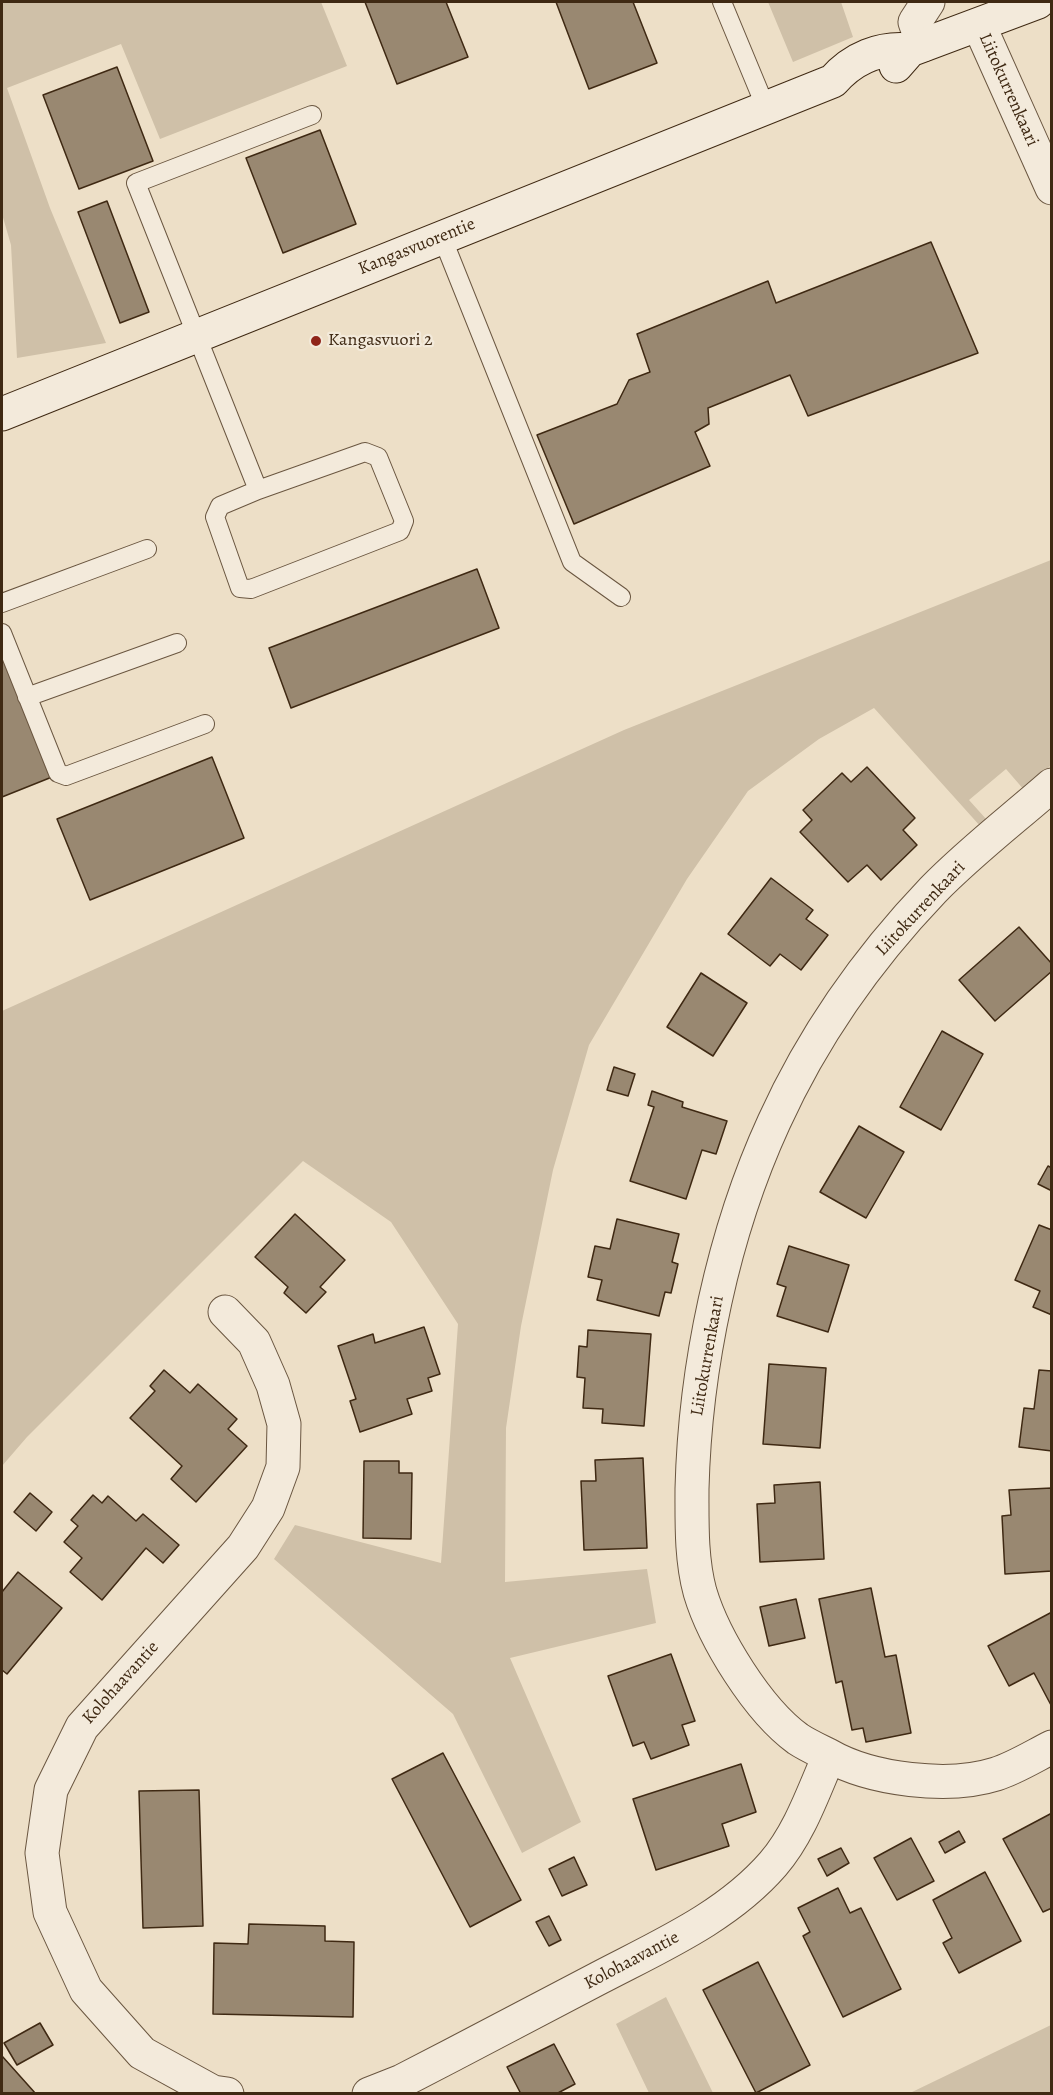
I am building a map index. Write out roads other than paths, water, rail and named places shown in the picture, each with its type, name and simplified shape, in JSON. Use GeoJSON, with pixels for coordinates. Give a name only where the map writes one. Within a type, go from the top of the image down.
{"type":"FeatureCollection","features":[{"type":"Feature","properties":{"kind":"street"},"geometry":{"type":"LineString","coordinates":[[917,47],[915,22],[928,2]]}},
{"type":"Feature","properties":{"kind":"street","name":"Kangasvuorentie"},"geometry":{"type":"LineString","coordinates":[[2,414],[832,81],[854,83],[896,66],[917,47],[1038,2]]}},
{"type":"Feature","properties":{"kind":"street","name":"Liitokurrenkaari"},"geometry":{"type":"LineString","coordinates":[[979,25],[1052,188]]}},
{"type":"Feature","properties":{"kind":"street","name":"Liitokurrenkaari"},"geometry":{"type":"LineString","coordinates":[[1052,785],[934,889],[844,997],[799,1070],[773,1125],[740,1214],[714,1310],[698,1394],[691,1533],[700,1592],[729,1656],[763,1706],[797,1738],[839,1762],[897,1777],[950,1782],[996,1774],[1052,1747]]}},
{"type":"Feature","properties":{"kind":"street","name":"Kolohaavantie"},"geometry":{"type":"LineString","coordinates":[[225,1312],[254,1342],[273,1385],[284,1424],[283,1467],[268,1508],[243,1547],[82,1726],[51,1790],[42,1854],[50,1912],[86,1990],[142,2053],[213,2092],[227,2094]]}},
{"type":"Feature","properties":{"kind":"street","name":"Kolohaavantie"},"geometry":{"type":"LineString","coordinates":[[369,2094],[402,2081],[650,1951],[741,1898],[774,1863],[805,1814],[829,1756]]}},
{"type":"Feature","properties":{"kind":"lane"},"geometry":{"type":"LineString","coordinates":[[722,2],[766,108]]}},
{"type":"Feature","properties":{"kind":"lane"},"geometry":{"type":"LineString","coordinates":[[258,490],[136,183],[312,115]]}},
{"type":"Feature","properties":{"kind":"lane"},"geometry":{"type":"LineString","coordinates":[[442,237],[572,562],[621,597]]}},
{"type":"Feature","properties":{"kind":"lane"},"geometry":{"type":"LineString","coordinates":[[364,452],[378,457],[404,521],[400,531],[252,589],[240,588],[215,517],[219,506],[258,490],[364,452]]}},
{"type":"Feature","properties":{"kind":"lane"},"geometry":{"type":"LineString","coordinates":[[2,603],[147,549]]}},
{"type":"Feature","properties":{"kind":"lane"},"geometry":{"type":"LineString","coordinates":[[2,633],[58,773],[66,777],[205,724]]}},
{"type":"Feature","properties":{"kind":"lane"},"geometry":{"type":"LineString","coordinates":[[27,697],[177,643]]}},
{"type":"Feature","properties":{"kind":"place","name":"Kangasvuori 2"},"geometry":{"type":"Point","coordinates":[316,341]}}]}
